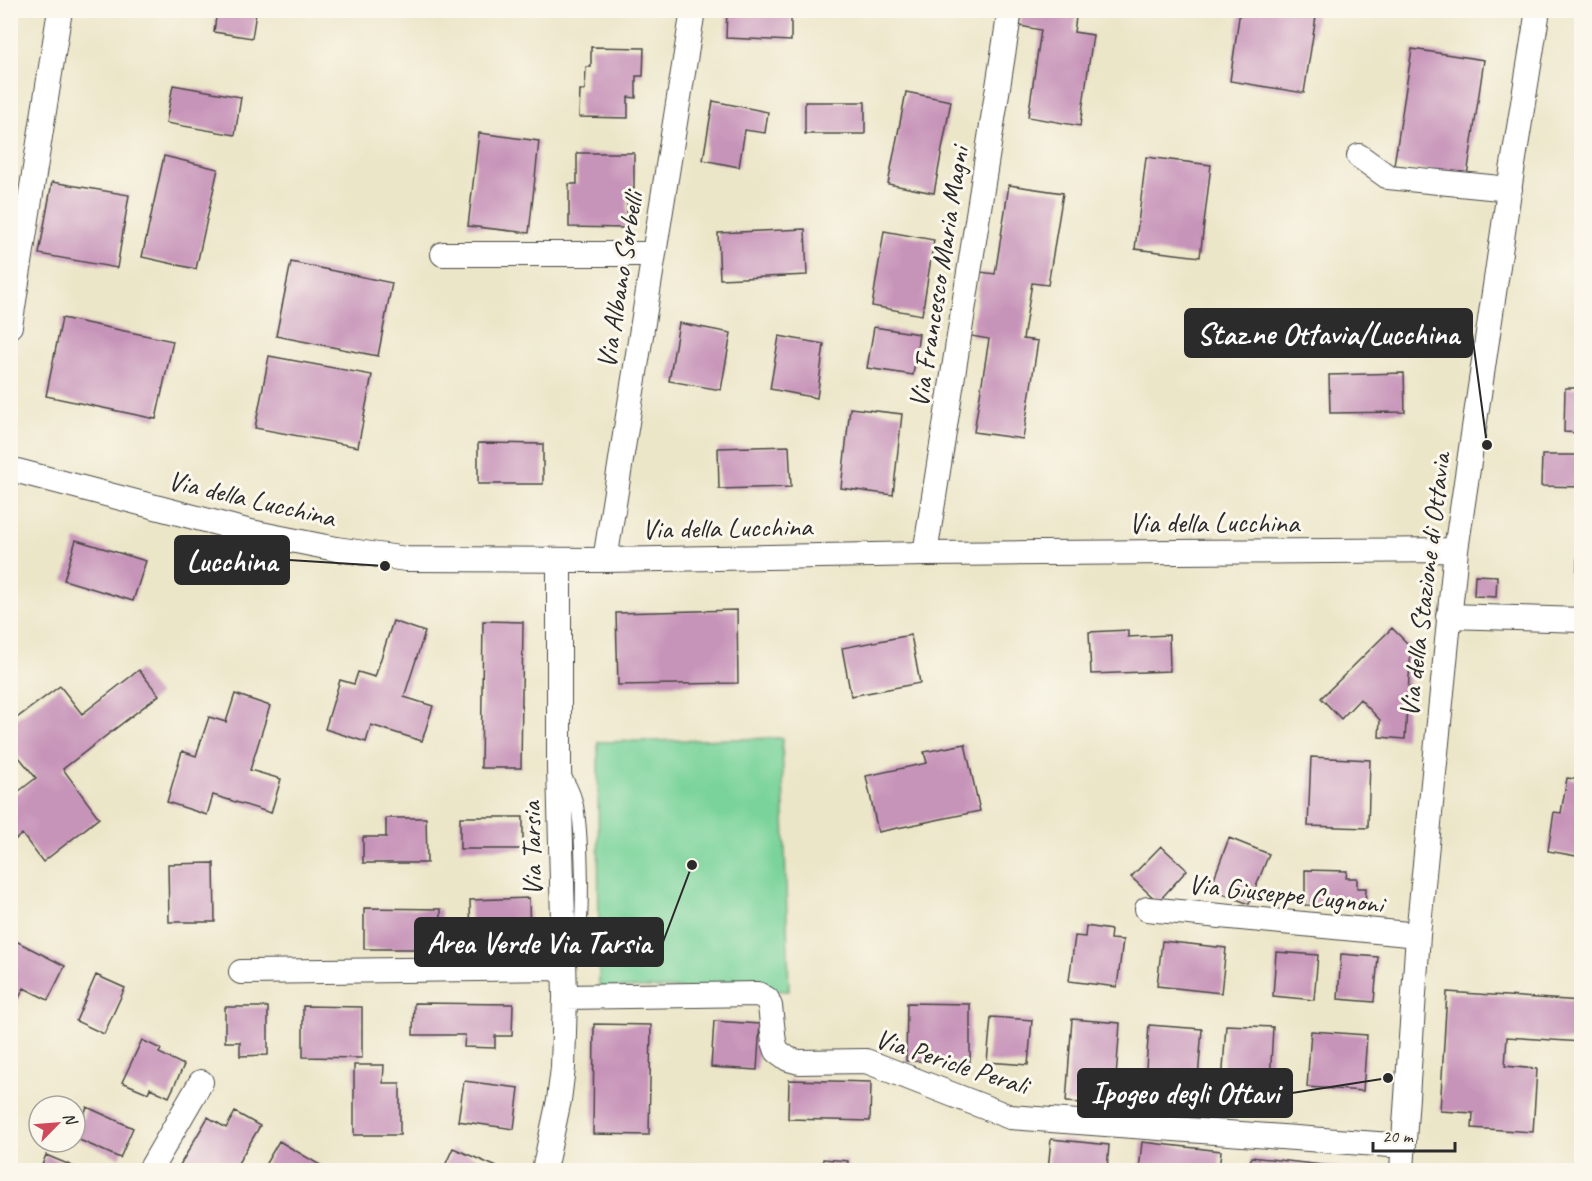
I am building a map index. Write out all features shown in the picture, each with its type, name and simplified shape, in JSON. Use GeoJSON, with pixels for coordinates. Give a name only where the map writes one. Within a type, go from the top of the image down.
{"type":"FeatureCollection","features":[{"type":"Feature","properties":{"kind":"street"},"geometry":{"type":"LineString","coordinates":[[10,326],[17,239],[60,10]]}},
{"type":"Feature","properties":{"kind":"street","name":"Via Albano Sorbelli"},"geometry":{"type":"LineString","coordinates":[[605,560],[693,10]]}},
{"type":"Feature","properties":{"kind":"street","name":"Via Francesco Maria Magni"},"geometry":{"type":"LineString","coordinates":[[925,554],[1010,10]]}},
{"type":"Feature","properties":{"kind":"street","name":"Via della Stazione di Ottavia"},"geometry":{"type":"LineString","coordinates":[[1401,1170],[1418,935],[1455,550],[1538,10]]}},
{"type":"Feature","properties":{"kind":"street"},"geometry":{"type":"LineString","coordinates":[[1359,156],[1388,177],[1510,189]]}},
{"type":"Feature","properties":{"kind":"street"},"geometry":{"type":"LineString","coordinates":[[443,254],[653,254]]}},
{"type":"Feature","properties":{"kind":"street","name":"Via della Lucchina"},"geometry":{"type":"LineString","coordinates":[[10,469],[251,532],[336,549],[422,560],[1455,550]]}},
{"type":"Feature","properties":{"kind":"street","name":"Via Tarsia"},"geometry":{"type":"LineString","coordinates":[[544,1170],[559,1100],[563,1068],[565,997],[559,768],[559,560]]}},
{"type":"Feature","properties":{"kind":"street"},"geometry":{"type":"LineString","coordinates":[[1448,616],[1581,620]]}},
{"type":"Feature","properties":{"kind":"street","name":"Via Giuseppe Cugnoni"},"geometry":{"type":"LineString","coordinates":[[1147,909],[1418,935]]}},
{"type":"Feature","properties":{"kind":"street"},"geometry":{"type":"LineString","coordinates":[[241,972],[564,968]]}},
{"type":"Feature","properties":{"kind":"street","name":"Via Pericle Perali"},"geometry":{"type":"LineString","coordinates":[[565,997],[758,994],[765,997],[770,1006],[776,1047],[788,1059],[799,1062],[866,1061],[1010,1117],[1404,1146]]}},
{"type":"Feature","properties":{"kind":"street"},"geometry":{"type":"LineString","coordinates":[[150,1170],[201,1082]]}},
{"type":"Feature","properties":{"kind":"green space"},"geometry":{"type":"Polygon","coordinates":[[[782,738],[789,991],[599,987],[598,742],[782,738]]]}},
{"type":"Feature","properties":{"kind":"building"},"geometry":{"type":"Polygon","coordinates":[[[217,10],[256,13],[252,38],[214,32],[217,10]]]}},
{"type":"Feature","properties":{"kind":"building"},"geometry":{"type":"Polygon","coordinates":[[[727,10],[791,10],[791,41],[726,38],[727,10]]]}},
{"type":"Feature","properties":{"kind":"building"},"geometry":{"type":"Polygon","coordinates":[[[1022,10],[1077,10],[1074,32],[1093,35],[1080,126],[1028,117],[1041,30],[1020,26],[1022,10]]]}},
{"type":"Feature","properties":{"kind":"building"},"geometry":{"type":"Polygon","coordinates":[[[1240,10],[1317,10],[1304,93],[1230,81],[1240,10]]]}},
{"type":"Feature","properties":{"kind":"building"},"geometry":{"type":"Polygon","coordinates":[[[591,47],[644,48],[643,76],[636,76],[636,98],[628,97],[628,118],[579,117],[580,90],[585,90],[586,67],[591,67],[591,47]]]}},
{"type":"Feature","properties":{"kind":"building"},"geometry":{"type":"Polygon","coordinates":[[[1412,49],[1484,60],[1467,176],[1394,165],[1412,49]]]}},
{"type":"Feature","properties":{"kind":"building"},"geometry":{"type":"Polygon","coordinates":[[[173,85],[241,97],[235,135],[166,123],[173,85]]]}},
{"type":"Feature","properties":{"kind":"building"},"geometry":{"type":"Polygon","coordinates":[[[906,92],[951,101],[934,193],[888,184],[906,92]]]}},
{"type":"Feature","properties":{"kind":"building"},"geometry":{"type":"Polygon","coordinates":[[[713,101],[768,112],[765,133],[745,130],[739,167],[703,160],[713,101]]]}},
{"type":"Feature","properties":{"kind":"building"},"geometry":{"type":"Polygon","coordinates":[[[805,102],[865,102],[865,134],[805,134],[805,102]]]}},
{"type":"Feature","properties":{"kind":"building"},"geometry":{"type":"Polygon","coordinates":[[[479,133],[539,141],[529,233],[468,226],[479,133]]]}},
{"type":"Feature","properties":{"kind":"building"},"geometry":{"type":"Polygon","coordinates":[[[577,153],[634,153],[634,189],[627,189],[627,228],[569,227],[569,184],[577,184],[577,153]]]}},
{"type":"Feature","properties":{"kind":"building"},"geometry":{"type":"Polygon","coordinates":[[[164,156],[218,169],[196,269],[142,257],[164,156]]]}},
{"type":"Feature","properties":{"kind":"building"},"geometry":{"type":"Polygon","coordinates":[[[1146,157],[1211,165],[1200,257],[1135,249],[1146,157]]]}},
{"type":"Feature","properties":{"kind":"building"},"geometry":{"type":"Polygon","coordinates":[[[52,182],[129,195],[117,268],[39,254],[52,182]]]}},
{"type":"Feature","properties":{"kind":"building"},"geometry":{"type":"Polygon","coordinates":[[[1009,185],[1063,193],[1048,285],[1032,283],[1023,339],[1038,341],[1023,439],[974,432],[989,339],[971,336],[981,272],[995,274],[1009,185]]]}},
{"type":"Feature","properties":{"kind":"building"},"geometry":{"type":"Polygon","coordinates":[[[805,229],[807,275],[720,279],[718,233],[805,229]]]}},
{"type":"Feature","properties":{"kind":"building"},"geometry":{"type":"Polygon","coordinates":[[[884,231],[934,240],[922,315],[872,306],[884,231]]]}},
{"type":"Feature","properties":{"kind":"building"},"geometry":{"type":"Polygon","coordinates":[[[291,262],[392,283],[378,356],[276,336],[291,262]]]}},
{"type":"Feature","properties":{"kind":"building"},"geometry":{"type":"Polygon","coordinates":[[[62,318],[173,341],[156,419],[46,396],[62,318]]]}},
{"type":"Feature","properties":{"kind":"building"},"geometry":{"type":"Polygon","coordinates":[[[679,323],[731,333],[721,390],[669,381],[679,323]]]}},
{"type":"Feature","properties":{"kind":"building"},"geometry":{"type":"Polygon","coordinates":[[[874,327],[919,334],[913,375],[867,368],[874,327]]]}},
{"type":"Feature","properties":{"kind":"building"},"geometry":{"type":"Polygon","coordinates":[[[779,336],[824,344],[817,398],[770,389],[779,336]]]}},
{"type":"Feature","properties":{"kind":"building"},"geometry":{"type":"Polygon","coordinates":[[[269,356],[372,375],[358,447],[255,428],[269,356]]]}},
{"type":"Feature","properties":{"kind":"building"},"geometry":{"type":"Polygon","coordinates":[[[1404,373],[1405,412],[1330,413],[1329,375],[1404,373]]]}},
{"type":"Feature","properties":{"kind":"building"},"geometry":{"type":"Polygon","coordinates":[[[1565,388],[1582,388],[1582,487],[1541,486],[1542,455],[1578,455],[1579,433],[1564,432],[1565,388]]]}},
{"type":"Feature","properties":{"kind":"building"},"geometry":{"type":"Polygon","coordinates":[[[850,408],[902,414],[893,495],[841,488],[850,408]]]}},
{"type":"Feature","properties":{"kind":"building"},"geometry":{"type":"Polygon","coordinates":[[[478,443],[543,444],[543,484],[478,484],[478,443]]]}},
{"type":"Feature","properties":{"kind":"building"},"geometry":{"type":"Polygon","coordinates":[[[789,446],[791,487],[719,489],[718,448],[789,446]]]}},
{"type":"Feature","properties":{"kind":"building"},"geometry":{"type":"Polygon","coordinates":[[[76,540],[146,561],[133,601],[64,580],[76,540]]]}},
{"type":"Feature","properties":{"kind":"building"},"geometry":{"type":"Polygon","coordinates":[[[1577,559],[1582,559],[1582,602],[1576,602],[1577,559]]]}},
{"type":"Feature","properties":{"kind":"building"},"geometry":{"type":"Polygon","coordinates":[[[1475,575],[1497,576],[1496,597],[1474,596],[1475,575]]]}},
{"type":"Feature","properties":{"kind":"building"},"geometry":{"type":"Polygon","coordinates":[[[737,610],[738,683],[618,685],[616,613],[737,610]]]}},
{"type":"Feature","properties":{"kind":"building"},"geometry":{"type":"Polygon","coordinates":[[[393,621],[425,632],[404,697],[433,706],[422,741],[371,725],[366,742],[325,729],[340,680],[354,684],[358,672],[375,677],[393,621]]]}},
{"type":"Feature","properties":{"kind":"building"},"geometry":{"type":"Polygon","coordinates":[[[483,621],[523,622],[521,768],[481,768],[483,621]]]}},
{"type":"Feature","properties":{"kind":"building"},"geometry":{"type":"Polygon","coordinates":[[[1392,628],[1411,647],[1405,739],[1379,737],[1380,720],[1360,699],[1341,719],[1321,698],[1392,628]]]}},
{"type":"Feature","properties":{"kind":"building"},"geometry":{"type":"Polygon","coordinates":[[[1128,630],[1128,637],[1169,635],[1170,671],[1091,674],[1089,632],[1128,630]]]}},
{"type":"Feature","properties":{"kind":"building"},"geometry":{"type":"Polygon","coordinates":[[[911,635],[920,683],[851,696],[842,648],[911,635]]]}},
{"type":"Feature","properties":{"kind":"building"},"geometry":{"type":"Polygon","coordinates":[[[139,670],[159,695],[63,769],[99,818],[43,862],[22,834],[10,844],[10,798],[36,778],[10,746],[10,723],[60,686],[82,714],[139,670]]]}},
{"type":"Feature","properties":{"kind":"building"},"geometry":{"type":"Polygon","coordinates":[[[235,694],[270,706],[250,770],[281,779],[271,813],[213,795],[207,815],[167,802],[182,751],[196,756],[209,717],[226,722],[235,694]]]}},
{"type":"Feature","properties":{"kind":"building"},"geometry":{"type":"Polygon","coordinates":[[[965,744],[980,811],[878,832],[866,776],[927,763],[924,752],[965,744]]]}},
{"type":"Feature","properties":{"kind":"building"},"geometry":{"type":"Polygon","coordinates":[[[1311,757],[1370,760],[1368,828],[1308,826],[1311,757]]]}},
{"type":"Feature","properties":{"kind":"building"},"geometry":{"type":"Polygon","coordinates":[[[1567,778],[1582,780],[1582,857],[1548,851],[1554,812],[1561,813],[1567,778]]]}},
{"type":"Feature","properties":{"kind":"building"},"geometry":{"type":"Polygon","coordinates":[[[460,817],[523,817],[523,849],[460,849],[460,817]]]}},
{"type":"Feature","properties":{"kind":"building"},"geometry":{"type":"Polygon","coordinates":[[[386,818],[426,818],[427,863],[363,863],[363,837],[386,837],[386,818]]]}},
{"type":"Feature","properties":{"kind":"building"},"geometry":{"type":"Polygon","coordinates":[[[1229,838],[1269,854],[1249,904],[1210,889],[1229,838]]]}},
{"type":"Feature","properties":{"kind":"building"},"geometry":{"type":"Polygon","coordinates":[[[1161,846],[1187,870],[1158,902],[1131,877],[1161,846]]]}},
{"type":"Feature","properties":{"kind":"building"},"geometry":{"type":"Polygon","coordinates":[[[214,863],[215,922],[169,922],[168,864],[214,863]]]}},
{"type":"Feature","properties":{"kind":"building"},"geometry":{"type":"Polygon","coordinates":[[[1305,870],[1347,871],[1346,878],[1357,878],[1357,888],[1366,888],[1365,906],[1305,905],[1305,870]]]}},
{"type":"Feature","properties":{"kind":"building"},"geometry":{"type":"Polygon","coordinates":[[[529,898],[530,946],[471,947],[470,900],[529,898]]]}},
{"type":"Feature","properties":{"kind":"building"},"geometry":{"type":"Polygon","coordinates":[[[364,908],[441,909],[441,949],[364,949],[364,908]]]}},
{"type":"Feature","properties":{"kind":"building"},"geometry":{"type":"Polygon","coordinates":[[[1086,926],[1111,930],[1110,939],[1123,940],[1117,987],[1069,981],[1075,936],[1085,937],[1086,926]]]}},
{"type":"Feature","properties":{"kind":"building"},"geometry":{"type":"Polygon","coordinates":[[[10,938],[65,966],[48,1000],[24,988],[16,1004],[10,1001],[10,938]]]}},
{"type":"Feature","properties":{"kind":"building"},"geometry":{"type":"Polygon","coordinates":[[[1162,941],[1226,948],[1221,993],[1157,986],[1162,941]]]}},
{"type":"Feature","properties":{"kind":"building"},"geometry":{"type":"Polygon","coordinates":[[[1276,952],[1318,955],[1314,1000],[1273,996],[1276,952]]]}},
{"type":"Feature","properties":{"kind":"building"},"geometry":{"type":"Polygon","coordinates":[[[1341,954],[1378,957],[1374,1002],[1338,999],[1341,954]]]}},
{"type":"Feature","properties":{"kind":"building"},"geometry":{"type":"Polygon","coordinates":[[[96,975],[125,988],[104,1034],[76,1021],[96,975]]]}},
{"type":"Feature","properties":{"kind":"building"},"geometry":{"type":"Polygon","coordinates":[[[1447,992],[1582,1001],[1582,1042],[1507,1037],[1505,1066],[1537,1069],[1533,1132],[1472,1128],[1473,1113],[1440,1111],[1447,992]]]}},
{"type":"Feature","properties":{"kind":"building"},"geometry":{"type":"Polygon","coordinates":[[[414,1003],[513,1004],[512,1036],[495,1036],[495,1048],[464,1047],[465,1035],[413,1035],[414,1003]]]}},
{"type":"Feature","properties":{"kind":"building"},"geometry":{"type":"Polygon","coordinates":[[[907,1003],[970,1004],[970,1062],[906,1061],[907,1003]]]}},
{"type":"Feature","properties":{"kind":"building"},"geometry":{"type":"Polygon","coordinates":[[[303,1006],[362,1007],[362,1058],[303,1057],[303,1006]]]}},
{"type":"Feature","properties":{"kind":"building"},"geometry":{"type":"Polygon","coordinates":[[[225,1007],[268,1007],[268,1055],[240,1056],[240,1042],[225,1042],[225,1007]]]}},
{"type":"Feature","properties":{"kind":"building"},"geometry":{"type":"Polygon","coordinates":[[[991,1017],[1032,1020],[1028,1065],[987,1062],[991,1017]]]}},
{"type":"Feature","properties":{"kind":"building"},"geometry":{"type":"Polygon","coordinates":[[[1072,1019],[1120,1023],[1114,1105],[1066,1102],[1072,1019]]]}},
{"type":"Feature","properties":{"kind":"building"},"geometry":{"type":"Polygon","coordinates":[[[714,1021],[760,1024],[757,1070],[711,1067],[714,1021]]]}},
{"type":"Feature","properties":{"kind":"building"},"geometry":{"type":"Polygon","coordinates":[[[594,1024],[651,1025],[649,1135],[593,1134],[594,1024]]]}},
{"type":"Feature","properties":{"kind":"building"},"geometry":{"type":"Polygon","coordinates":[[[1149,1025],[1202,1029],[1195,1115],[1143,1111],[1149,1025]]]}},
{"type":"Feature","properties":{"kind":"building"},"geometry":{"type":"Polygon","coordinates":[[[1226,1025],[1273,1027],[1268,1117],[1220,1114],[1226,1025]]]}},
{"type":"Feature","properties":{"kind":"building"},"geometry":{"type":"Polygon","coordinates":[[[1311,1031],[1367,1035],[1363,1091],[1307,1087],[1311,1031]]]}},
{"type":"Feature","properties":{"kind":"building"},"geometry":{"type":"Polygon","coordinates":[[[142,1040],[161,1049],[159,1053],[184,1065],[169,1097],[150,1088],[148,1093],[122,1082],[142,1040]]]}},
{"type":"Feature","properties":{"kind":"building"},"geometry":{"type":"Polygon","coordinates":[[[354,1065],[384,1065],[383,1083],[400,1083],[400,1135],[354,1135],[354,1065]]]}},
{"type":"Feature","properties":{"kind":"building"},"geometry":{"type":"Polygon","coordinates":[[[789,1080],[871,1082],[870,1121],[788,1119],[789,1080]]]}},
{"type":"Feature","properties":{"kind":"building"},"geometry":{"type":"Polygon","coordinates":[[[464,1081],[519,1088],[514,1129],[458,1121],[464,1081]]]}},
{"type":"Feature","properties":{"kind":"building"},"geometry":{"type":"Polygon","coordinates":[[[87,1107],[133,1128],[120,1158],[87,1143],[87,1107]]]}},
{"type":"Feature","properties":{"kind":"building"},"geometry":{"type":"Polygon","coordinates":[[[235,1112],[260,1126],[234,1170],[177,1170],[208,1117],[226,1128],[235,1112]]]}},
{"type":"Feature","properties":{"kind":"building"},"geometry":{"type":"Polygon","coordinates":[[[1051,1139],[1109,1145],[1107,1170],[1048,1170],[1051,1139]]]}},
{"type":"Feature","properties":{"kind":"building"},"geometry":{"type":"Polygon","coordinates":[[[279,1141],[320,1165],[317,1170],[262,1170],[279,1141]]]}},
{"type":"Feature","properties":{"kind":"building"},"geometry":{"type":"Polygon","coordinates":[[[1142,1142],[1221,1151],[1219,1170],[1139,1170],[1142,1142]]]}},
{"type":"Feature","properties":{"kind":"building"},"geometry":{"type":"Polygon","coordinates":[[[453,1148],[504,1170],[443,1170],[453,1148]]]}},
{"type":"Feature","properties":{"kind":"building"},"geometry":{"type":"Polygon","coordinates":[[[46,1155],[82,1170],[40,1170],[46,1155]]]}},
{"type":"Feature","properties":{"kind":"building"},"geometry":{"type":"Polygon","coordinates":[[[1251,1157],[1339,1167],[1338,1170],[1250,1170],[1251,1157]]]}},
{"type":"Feature","properties":{"kind":"building"},"geometry":{"type":"Polygon","coordinates":[[[823,1159],[848,1161],[847,1170],[822,1170],[823,1159]]]}},
{"type":"Feature","properties":{"kind":"place","name":"Staz.ne Ottavia/Lucchina"},"geometry":{"type":"Point","coordinates":[1487,445]}},
{"type":"Feature","properties":{"kind":"place","name":"Lucchina"},"geometry":{"type":"Point","coordinates":[385,566]}},
{"type":"Feature","properties":{"kind":"place","name":"Area Verde Via Tarsia"},"geometry":{"type":"Point","coordinates":[692,865]}},
{"type":"Feature","properties":{"kind":"place","name":"Ipogeo degli Ottavi"},"geometry":{"type":"Point","coordinates":[1388,1078]}}]}
